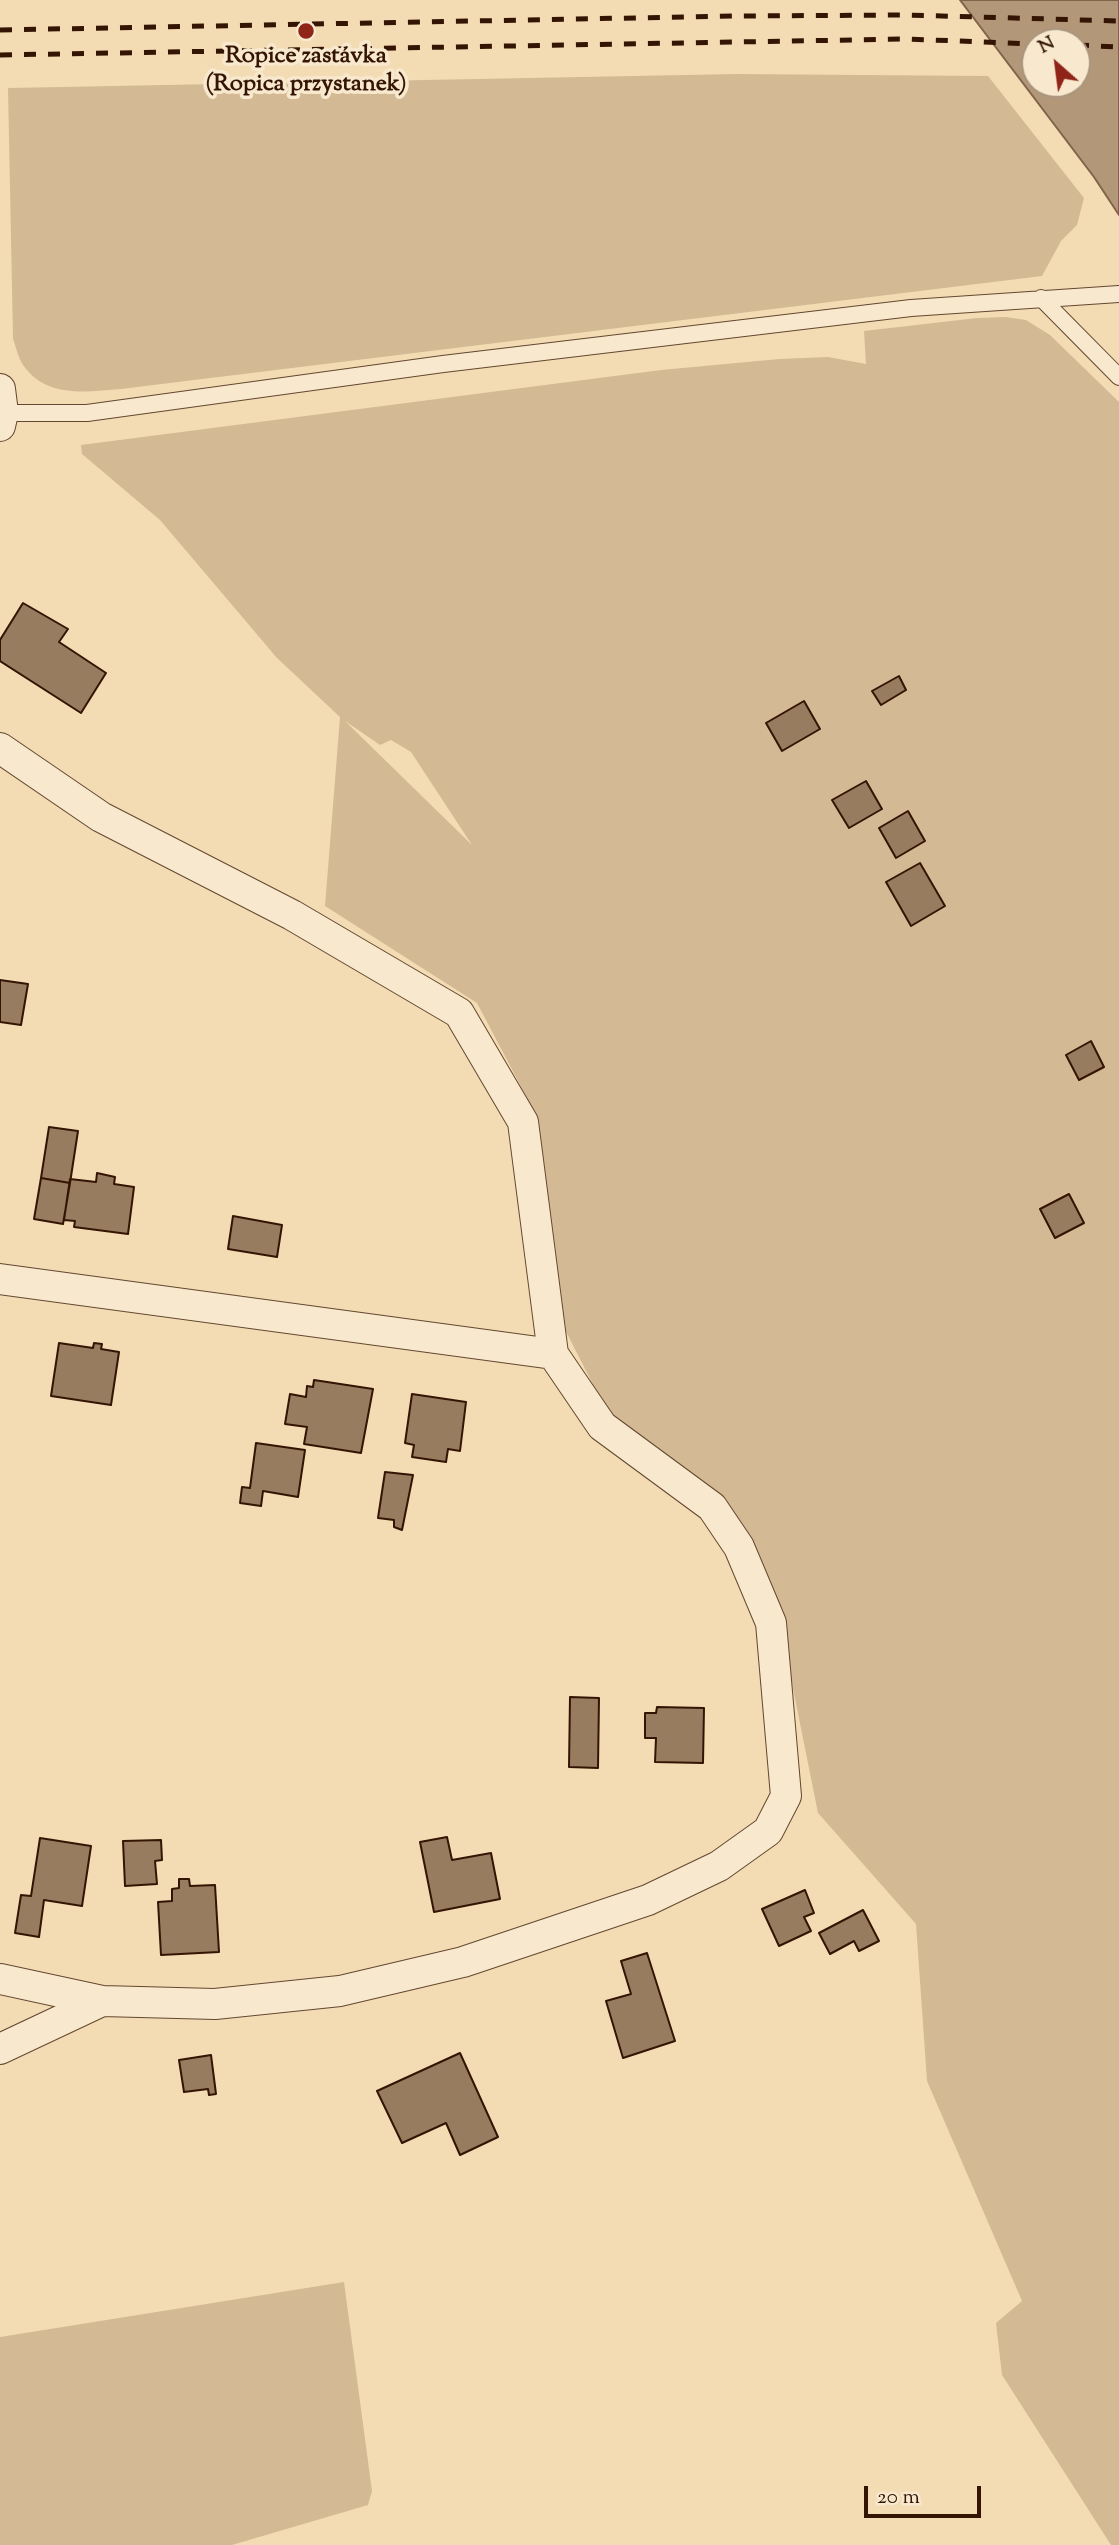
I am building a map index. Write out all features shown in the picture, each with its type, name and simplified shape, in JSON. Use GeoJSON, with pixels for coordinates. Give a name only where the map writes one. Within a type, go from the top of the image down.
{"type":"FeatureCollection","features":[{"type":"Feature","properties":{"kind":"street"},"geometry":{"type":"LineString","coordinates":[[0,748],[101,817],[292,915],[459,1013],[523,1122],[553,1354],[602,1426],[712,1507],[739,1547],[771,1623],[786,1796],[768,1831],[719,1866],[648,1900],[463,1962],[340,1991],[215,2004],[102,2001],[0,1979]]}},
{"type":"Feature","properties":{"kind":"street"},"geometry":{"type":"LineString","coordinates":[[0,1279],[553,1354]]}},
{"type":"Feature","properties":{"kind":"street"},"geometry":{"type":"LineString","coordinates":[[0,2049],[102,2001]]}},
{"type":"Feature","properties":{"kind":"lane"},"geometry":{"type":"LineString","coordinates":[[1,409],[87,413],[457,362],[911,308],[1119,294]]}},
{"type":"Feature","properties":{"kind":"lane"},"geometry":{"type":"LineString","coordinates":[[1041,298],[1119,377]]}},
{"type":"Feature","properties":{"kind":"shaded area"},"geometry":{"type":"Polygon","coordinates":[[[960,0],[1119,0],[1119,215],[1034,98],[1091,98],[1091,28],[1021,28],[1021,81],[960,0]]]}},
{"type":"Feature","properties":{"kind":"shaded area"},"geometry":{"type":"Polygon","coordinates":[[[737,74],[988,76],[1084,198],[1077,225],[1061,241],[1042,276],[107,390],[55,388],[32,376],[18,355],[13,339],[8,88],[737,74]]]}},
{"type":"Feature","properties":{"kind":"shaded area"},"geometry":{"type":"Polygon","coordinates":[[[1006,317],[1026,320],[1050,335],[1119,402],[1119,2545],[1111,2545],[1002,2375],[996,2323],[1022,2301],[927,2081],[916,1924],[818,1813],[781,1629],[757,1550],[726,1505],[608,1414],[555,1310],[537,1117],[477,1003],[325,906],[340,717],[277,658],[160,520],[82,454],[81,445],[661,370],[828,357],[866,364],[864,331],[1006,317]],[[345,721],[472,845],[411,752],[391,740],[380,745],[345,721]]]}},
{"type":"Feature","properties":{"kind":"shaded area"},"geometry":{"type":"Polygon","coordinates":[[[344,2282],[372,2491],[368,2505],[232,2545],[0,2545],[0,2337],[344,2282]]]}},
{"type":"Feature","properties":{"kind":"building"},"geometry":{"type":"Polygon","coordinates":[[[23,603],[68,629],[59,642],[106,673],[81,713],[0,661],[0,640],[23,603]]]}},
{"type":"Feature","properties":{"kind":"building"},"geometry":{"type":"Polygon","coordinates":[[[899,676],[906,690],[881,705],[872,691],[899,676]]]}},
{"type":"Feature","properties":{"kind":"building"},"geometry":{"type":"Polygon","coordinates":[[[804,701],[820,729],[782,751],[766,723],[804,701]]]}},
{"type":"Feature","properties":{"kind":"building"},"geometry":{"type":"Polygon","coordinates":[[[866,781],[882,809],[849,828],[832,800],[866,781]]]}},
{"type":"Feature","properties":{"kind":"building"},"geometry":{"type":"Polygon","coordinates":[[[908,811],[925,841],[896,858],[879,828],[908,811]]]}},
{"type":"Feature","properties":{"kind":"building"},"geometry":{"type":"Polygon","coordinates":[[[920,863],[945,906],[911,926],[886,882],[920,863]]]}},
{"type":"Feature","properties":{"kind":"building"},"geometry":{"type":"Polygon","coordinates":[[[0,980],[28,984],[21,1025],[0,1022],[0,980]]]}},
{"type":"Feature","properties":{"kind":"building"},"geometry":{"type":"Polygon","coordinates":[[[1091,1041],[1104,1067],[1079,1080],[1066,1055],[1091,1041]]]}},
{"type":"Feature","properties":{"kind":"building"},"geometry":{"type":"Polygon","coordinates":[[[49,1127],[78,1131],[70,1183],[41,1178],[49,1127]]]}},
{"type":"Feature","properties":{"kind":"building"},"geometry":{"type":"Polygon","coordinates":[[[97,1173],[115,1177],[114,1184],[134,1187],[128,1234],[74,1227],[75,1221],[64,1220],[70,1179],[96,1182],[97,1173]]]}},
{"type":"Feature","properties":{"kind":"building"},"geometry":{"type":"Polygon","coordinates":[[[41,1178],[70,1183],[63,1224],[34,1219],[41,1178]]]}},
{"type":"Feature","properties":{"kind":"building"},"geometry":{"type":"Polygon","coordinates":[[[1069,1194],[1084,1223],[1055,1238],[1040,1209],[1069,1194]]]}},
{"type":"Feature","properties":{"kind":"building"},"geometry":{"type":"Polygon","coordinates":[[[233,1216],[282,1225],[277,1257],[228,1249],[233,1216]]]}},
{"type":"Feature","properties":{"kind":"building"},"geometry":{"type":"Polygon","coordinates":[[[59,1343],[93,1348],[94,1343],[102,1344],[101,1349],[119,1352],[111,1405],[51,1396],[59,1343]]]}},
{"type":"Feature","properties":{"kind":"building"},"geometry":{"type":"Polygon","coordinates":[[[314,1380],[373,1389],[361,1453],[304,1444],[307,1427],[285,1424],[290,1394],[306,1397],[307,1386],[313,1387],[314,1380]]]}},
{"type":"Feature","properties":{"kind":"building"},"geometry":{"type":"Polygon","coordinates":[[[412,1394],[466,1402],[460,1451],[448,1449],[446,1462],[412,1457],[414,1445],[405,1443],[412,1394]]]}},
{"type":"Feature","properties":{"kind":"building"},"geometry":{"type":"Polygon","coordinates":[[[256,1443],[305,1450],[298,1497],[263,1491],[261,1506],[240,1503],[242,1487],[250,1488],[256,1443]]]}},
{"type":"Feature","properties":{"kind":"building"},"geometry":{"type":"Polygon","coordinates":[[[385,1472],[413,1475],[402,1530],[394,1527],[394,1520],[378,1518],[385,1472]]]}},
{"type":"Feature","properties":{"kind":"building"},"geometry":{"type":"Polygon","coordinates":[[[570,1697],[599,1698],[598,1768],[569,1767],[570,1697]]]}},
{"type":"Feature","properties":{"kind":"building"},"geometry":{"type":"Polygon","coordinates":[[[657,1707],[704,1708],[703,1763],[655,1762],[656,1738],[645,1738],[645,1713],[656,1713],[657,1707]]]}},
{"type":"Feature","properties":{"kind":"building"},"geometry":{"type":"Polygon","coordinates":[[[447,1837],[452,1860],[491,1853],[500,1899],[434,1912],[420,1842],[447,1837]]]}},
{"type":"Feature","properties":{"kind":"building"},"geometry":{"type":"Polygon","coordinates":[[[40,1838],[91,1846],[82,1906],[44,1900],[39,1937],[15,1933],[21,1895],[31,1896],[40,1838]]]}},
{"type":"Feature","properties":{"kind":"building"},"geometry":{"type":"Polygon","coordinates":[[[161,1840],[162,1860],[155,1861],[157,1884],[125,1886],[123,1841],[161,1840]]]}},
{"type":"Feature","properties":{"kind":"building"},"geometry":{"type":"Polygon","coordinates":[[[179,1879],[189,1879],[190,1886],[215,1885],[219,1952],[161,1955],[158,1902],[172,1901],[172,1889],[179,1888],[179,1879]]]}},
{"type":"Feature","properties":{"kind":"building"},"geometry":{"type":"Polygon","coordinates":[[[805,1890],[814,1913],[804,1917],[811,1931],[779,1946],[762,1909],[805,1890]]]}},
{"type":"Feature","properties":{"kind":"building"},"geometry":{"type":"Polygon","coordinates":[[[863,1910],[879,1941],[859,1951],[854,1941],[830,1954],[819,1933],[863,1910]]]}},
{"type":"Feature","properties":{"kind":"building"},"geometry":{"type":"Polygon","coordinates":[[[647,1953],[675,2041],[623,2058],[606,2001],[631,1994],[621,1961],[647,1953]]]}},
{"type":"Feature","properties":{"kind":"building"},"geometry":{"type":"Polygon","coordinates":[[[460,2053],[498,2137],[460,2155],[446,2123],[402,2143],[377,2091],[460,2053]]]}},
{"type":"Feature","properties":{"kind":"building"},"geometry":{"type":"Polygon","coordinates":[[[211,2055],[216,2094],[209,2095],[208,2089],[184,2092],[179,2060],[211,2055]]]}},
{"type":"Feature","properties":{"kind":"railway"},"geometry":{"type":"LineString","coordinates":[[0,30],[736,16],[907,15],[1119,21]]}},
{"type":"Feature","properties":{"kind":"railway"},"geometry":{"type":"LineString","coordinates":[[0,55],[906,39],[1021,43]]}},
{"type":"Feature","properties":{"kind":"railway"},"geometry":{"type":"LineString","coordinates":[[1091,46],[1119,47]]}},
{"type":"Feature","properties":{"kind":"place","name":"Ropice zastávka (Ropica przystanek)"},"geometry":{"type":"Point","coordinates":[306,31]}}]}
